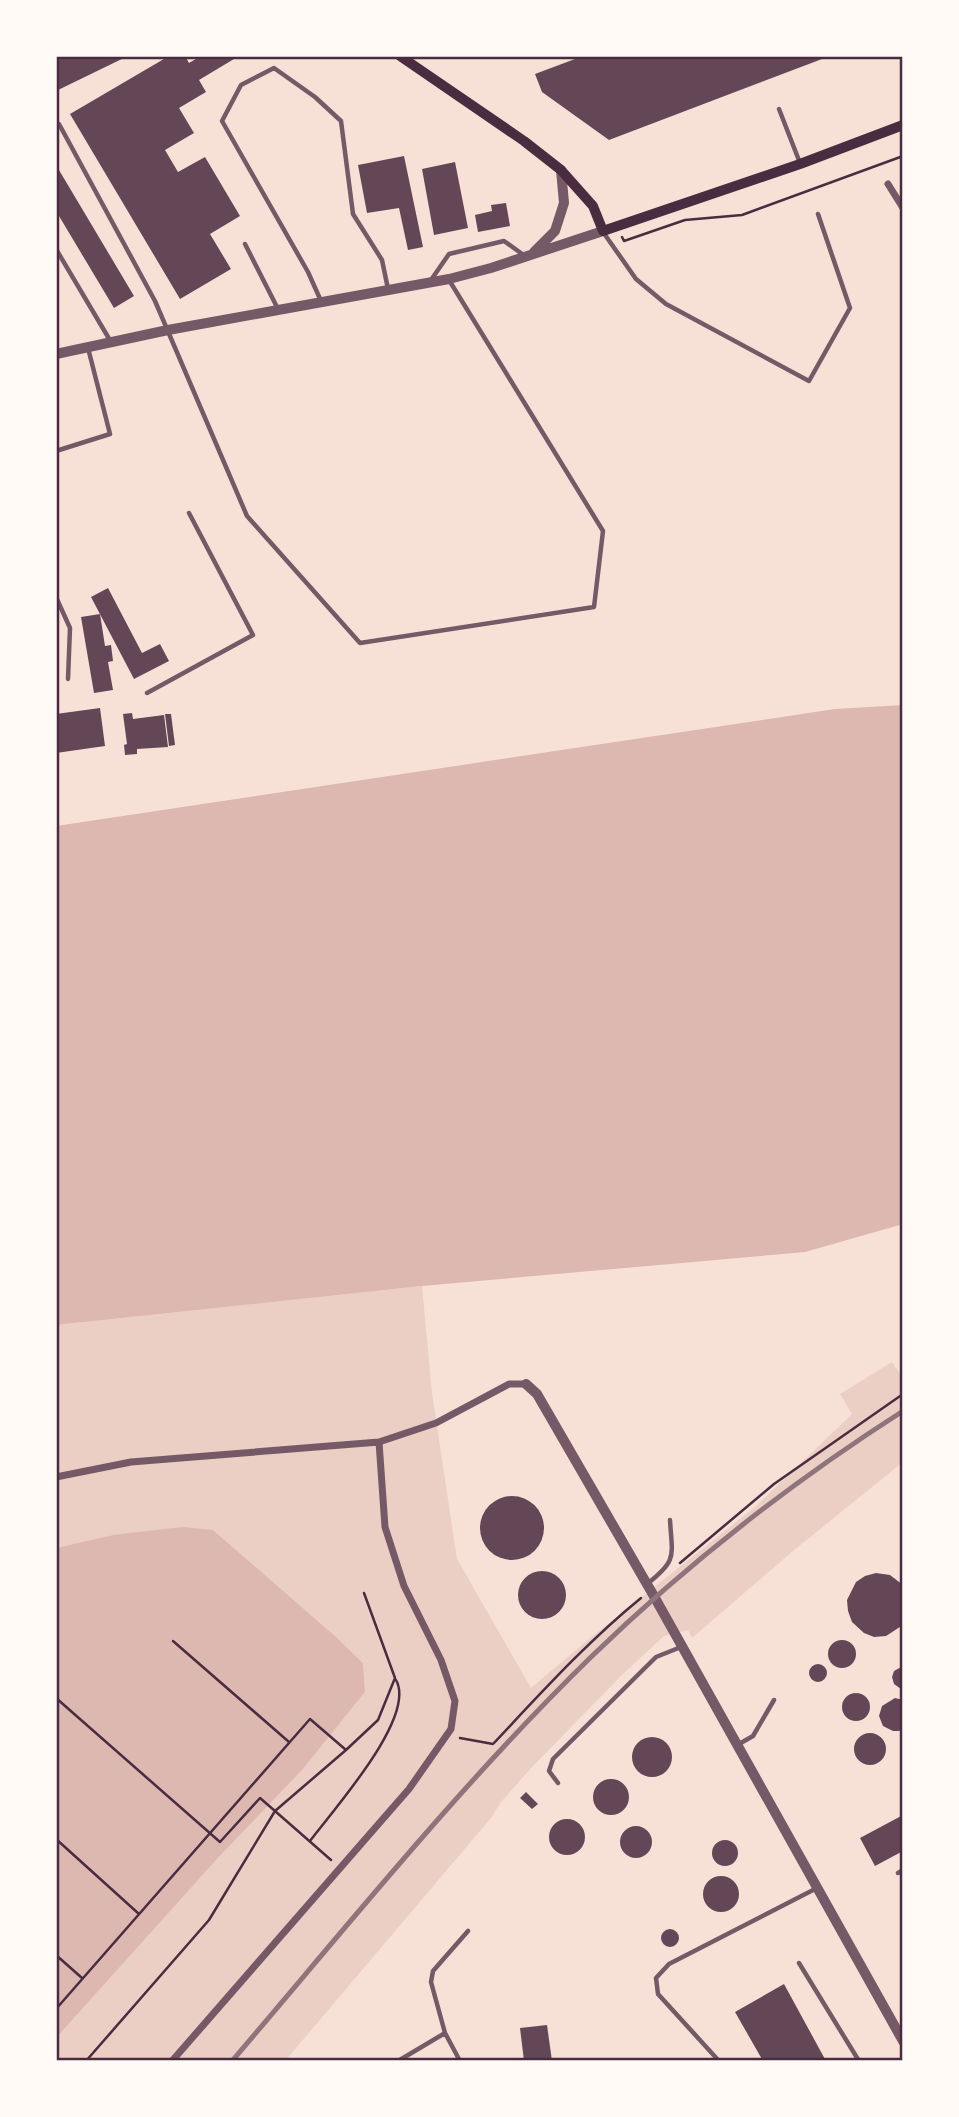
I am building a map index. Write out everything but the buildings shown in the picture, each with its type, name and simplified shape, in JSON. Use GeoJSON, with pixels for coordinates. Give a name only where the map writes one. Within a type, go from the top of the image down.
{"type":"FeatureCollection","features":[{"type":"Feature","properties":{"kind":"main road"},"geometry":{"type":"LineString","coordinates":[[400,56],[524,141],[561,170],[593,206],[603,231],[800,164],[903,125]]}},
{"type":"Feature","properties":{"kind":"street"},"geometry":{"type":"LineString","coordinates":[[529,255],[555,231],[564,204],[561,170]]}},
{"type":"Feature","properties":{"kind":"street"},"geometry":{"type":"LineString","coordinates":[[888,184],[903,208]]}},
{"type":"Feature","properties":{"kind":"street"},"geometry":{"type":"LineString","coordinates":[[56,354],[168,330],[449,279],[603,231]]}},
{"type":"Feature","properties":{"kind":"street"},"geometry":{"type":"LineString","coordinates":[[56,1477],[131,1462],[379,1443],[436,1423],[509,1384],[526,1384],[537,1394],[648,1587],[903,2041]]}},
{"type":"Feature","properties":{"kind":"street"},"geometry":{"type":"LineString","coordinates":[[172,2061],[409,1789],[452,1728],[455,1701],[441,1660],[404,1586],[385,1527],[379,1443]]}},
{"type":"Feature","properties":{"kind":"lane"},"geometry":{"type":"LineString","coordinates":[[322,302],[309,272],[222,121],[241,85],[274,68],[315,97],[341,121],[354,214],[382,260],[388,290]]}},
{"type":"Feature","properties":{"kind":"lane"},"geometry":{"type":"LineString","coordinates":[[779,109],[800,164]]}},
{"type":"Feature","properties":{"kind":"lane"},"geometry":{"type":"LineString","coordinates":[[59,124],[168,330],[247,516],[360,643],[594,607],[603,531],[449,279]]}},
{"type":"Feature","properties":{"kind":"lane"},"geometry":{"type":"LineString","coordinates":[[603,231],[636,279],[666,304],[808,382],[850,309],[818,214]]}},
{"type":"Feature","properties":{"kind":"lane"},"geometry":{"type":"LineString","coordinates":[[429,283],[449,254],[504,241],[529,255]]}},
{"type":"Feature","properties":{"kind":"lane"},"geometry":{"type":"LineString","coordinates":[[245,244],[279,310]]}},
{"type":"Feature","properties":{"kind":"lane"},"geometry":{"type":"LineString","coordinates":[[56,249],[111,343]]}},
{"type":"Feature","properties":{"kind":"lane"},"geometry":{"type":"LineString","coordinates":[[56,451],[110,434],[88,347]]}},
{"type":"Feature","properties":{"kind":"lane"},"geometry":{"type":"LineString","coordinates":[[147,693],[253,635],[189,513]]}},
{"type":"Feature","properties":{"kind":"lane"},"geometry":{"type":"LineString","coordinates":[[56,597],[70,628],[68,679]]}},
{"type":"Feature","properties":{"kind":"lane"},"geometry":{"type":"LineString","coordinates":[[648,1587],[670,1562],[670,1520]]}},
{"type":"Feature","properties":{"kind":"lane"},"geometry":{"type":"LineString","coordinates":[[558,1783],[549,1771],[553,1759],[656,1657],[681,1647]]}},
{"type":"Feature","properties":{"kind":"lane"},"geometry":{"type":"LineString","coordinates":[[736,1746],[753,1736],[774,1700]]}},
{"type":"Feature","properties":{"kind":"lane"},"geometry":{"type":"LineString","coordinates":[[719,2061],[658,1993],[656,1978],[669,1964],[817,1888]]}},
{"type":"Feature","properties":{"kind":"lane"},"geometry":{"type":"LineString","coordinates":[[460,2061],[445,2033],[431,1982],[433,1971],[468,1931]]}},
{"type":"Feature","properties":{"kind":"lane"},"geometry":{"type":"LineString","coordinates":[[799,1963],[859,2061]]}},
{"type":"Feature","properties":{"kind":"lane"},"geometry":{"type":"LineString","coordinates":[[398,2061],[445,2033]]}},
{"type":"Feature","properties":{"kind":"path"},"geometry":{"type":"LineString","coordinates":[[618,226],[624,241],[685,220],[743,215],[903,156]]}},
{"type":"Feature","properties":{"kind":"path"},"geometry":{"type":"LineString","coordinates":[[677,1565],[774,1484],[903,1394]]}},
{"type":"Feature","properties":{"kind":"path"},"geometry":{"type":"LineString","coordinates":[[447,1736],[493,1744],[571,1661],[648,1587]]}},
{"type":"Feature","properties":{"kind":"path"},"geometry":{"type":"LineString","coordinates":[[310,1841],[388,1735],[398,1706],[400,1687],[364,1593]]}},
{"type":"Feature","properties":{"kind":"path"},"geometry":{"type":"LineString","coordinates":[[173,1640],[290,1743]]}},
{"type":"Feature","properties":{"kind":"path"},"geometry":{"type":"LineString","coordinates":[[86,2061],[209,1920],[275,1811],[378,1720],[395,1678]]}},
{"type":"Feature","properties":{"kind":"path"},"geometry":{"type":"LineString","coordinates":[[56,1698],[220,1842],[260,1798],[340,1868]]}},
{"type":"Feature","properties":{"kind":"path"},"geometry":{"type":"LineString","coordinates":[[56,2009],[310,1719],[346,1750]]}},
{"type":"Feature","properties":{"kind":"path"},"geometry":{"type":"LineString","coordinates":[[56,1839],[139,1914]]}},
{"type":"Feature","properties":{"kind":"path"},"geometry":{"type":"LineString","coordinates":[[56,1955],[83,1979]]}},
{"type":"Feature","properties":{"kind":"shaded area"},"geometry":{"type":"Polygon","coordinates":[[[903,705],[903,1224],[805,1252],[422,1286],[56,1325],[56,826],[835,709],[903,705]]]}},
{"type":"Feature","properties":{"kind":"shaded area"},"geometry":{"type":"Polygon","coordinates":[[[422,1286],[432,1393],[457,1559],[531,1688],[755,1507],[852,1414],[840,1394],[892,1362],[903,1378],[903,1462],[793,1551],[692,1638],[688,1630],[664,1636],[622,1675],[501,1802],[491,1818],[285,2061],[56,2061],[56,2038],[217,1859],[303,1769],[365,1692],[363,1663],[213,1530],[113,1535],[56,1548],[56,1325],[422,1286]]]}},
{"type":"Feature","properties":{"kind":"shaded area"},"geometry":{"type":"Polygon","coordinates":[[[182,1527],[213,1530],[335,1636],[363,1663],[365,1692],[303,1769],[217,1859],[56,2038],[56,1548],[113,1535],[182,1527]]]}},
{"type":"Feature","properties":{"kind":"railway"},"geometry":{"type":"LineString","coordinates":[[232,2061],[452,1804],[591,1657],[664,1590],[741,1526],[821,1466],[903,1411]]}}]}
